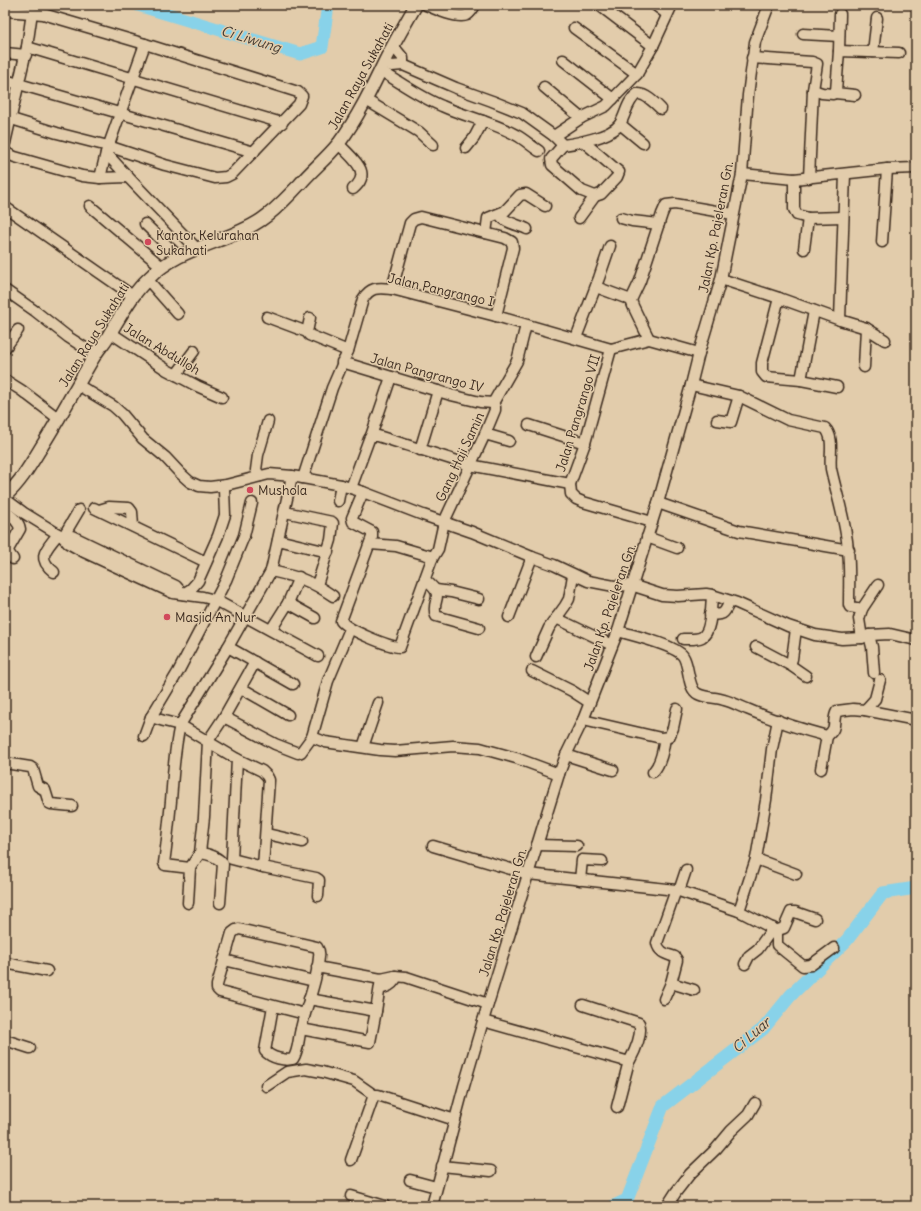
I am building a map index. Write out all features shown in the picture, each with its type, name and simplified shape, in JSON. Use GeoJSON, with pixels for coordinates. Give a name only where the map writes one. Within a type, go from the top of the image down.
{"type":"FeatureCollection","features":[{"type":"Feature","properties":{"kind":"main road","name":"Jalan Raya Sukahati"},"geometry":{"type":"LineString","coordinates":[[5,496],[20,481],[59,420],[78,385],[133,296],[148,279],[178,256],[252,226],[268,215],[285,200],[338,144],[366,100],[393,46],[416,5]]}},
{"type":"Feature","properties":{"kind":"street"},"geometry":{"type":"LineString","coordinates":[[426,5],[442,12],[462,16],[468,14],[475,5]]}},
{"type":"Feature","properties":{"kind":"street"},"geometry":{"type":"LineString","coordinates":[[599,5],[653,46]]}},
{"type":"Feature","properties":{"kind":"street"},"geometry":{"type":"LineString","coordinates":[[655,5],[667,14]]}},
{"type":"Feature","properties":{"kind":"street"},"geometry":{"type":"LineString","coordinates":[[554,136],[581,118],[606,106],[637,74],[653,46],[672,5]]}},
{"type":"Feature","properties":{"kind":"street","name":"Jalan Kp. Pajeleran Gn."},"geometry":{"type":"LineString","coordinates":[[432,1206],[483,1021],[559,774],[566,755],[583,720],[618,631],[658,503],[699,352],[721,279],[742,174],[752,58],[757,32],[769,5]]}},
{"type":"Feature","properties":{"kind":"street"},"geometry":{"type":"LineString","coordinates":[[5,11],[43,14],[298,92],[302,96],[299,104],[282,123],[232,174],[226,177],[215,178],[107,149],[8,117]]}},
{"type":"Feature","properties":{"kind":"street"},"geometry":{"type":"LineString","coordinates":[[5,143],[8,117],[19,84],[32,12]]}},
{"type":"Feature","properties":{"kind":"street"},"geometry":{"type":"LineString","coordinates":[[835,92],[838,87],[840,14]]}},
{"type":"Feature","properties":{"kind":"street"},"geometry":{"type":"LineString","coordinates":[[873,52],[877,18]]}},
{"type":"Feature","properties":{"kind":"street"},"geometry":{"type":"LineString","coordinates":[[574,28],[637,74]]}},
{"type":"Feature","properties":{"kind":"street"},"geometry":{"type":"LineString","coordinates":[[803,34],[839,36]]}},
{"type":"Feature","properties":{"kind":"street"},"geometry":{"type":"LineString","coordinates":[[100,178],[107,149],[121,113],[144,44]]}},
{"type":"Feature","properties":{"kind":"street"},"geometry":{"type":"LineString","coordinates":[[393,46],[403,58],[403,65]]}},
{"type":"Feature","properties":{"kind":"street"},"geometry":{"type":"LineString","coordinates":[[5,53],[26,51],[132,79],[282,123]]}},
{"type":"Feature","properties":{"kind":"street"},"geometry":{"type":"LineString","coordinates":[[839,51],[900,53]]}},
{"type":"Feature","properties":{"kind":"street"},"geometry":{"type":"LineString","coordinates":[[752,58],[816,63],[817,66],[813,90],[809,178]]}},
{"type":"Feature","properties":{"kind":"street"},"geometry":{"type":"LineString","coordinates":[[563,60],[613,99]]}},
{"type":"Feature","properties":{"kind":"street"},"geometry":{"type":"LineString","coordinates":[[382,67],[403,65],[456,88],[522,113],[554,136],[563,145]]}},
{"type":"Feature","properties":{"kind":"street"},"geometry":{"type":"LineString","coordinates":[[382,67],[420,95],[440,105],[517,135],[539,151]]}},
{"type":"Feature","properties":{"kind":"street"},"geometry":{"type":"LineString","coordinates":[[5,80],[254,152]]}},
{"type":"Feature","properties":{"kind":"street"},"geometry":{"type":"LineString","coordinates":[[544,87],[581,118]]}},
{"type":"Feature","properties":{"kind":"street"},"geometry":{"type":"LineString","coordinates":[[813,90],[828,94],[833,94],[835,92],[855,95]]}},
{"type":"Feature","properties":{"kind":"street"},"geometry":{"type":"LineString","coordinates":[[595,196],[582,191],[552,165],[551,159],[563,145],[584,142],[605,134],[620,124],[630,101],[637,94],[641,93],[661,109]]}},
{"type":"Feature","properties":{"kind":"street"},"geometry":{"type":"LineString","coordinates":[[366,100],[419,132],[433,145]]}},
{"type":"Feature","properties":{"kind":"street"},"geometry":{"type":"LineString","coordinates":[[466,148],[474,138],[483,121]]}},
{"type":"Feature","properties":{"kind":"street"},"geometry":{"type":"LineString","coordinates":[[620,124],[643,143]]}},
{"type":"Feature","properties":{"kind":"street"},"geometry":{"type":"LineString","coordinates":[[579,218],[595,196],[601,194],[606,189],[617,177],[619,172],[584,142]]}},
{"type":"Feature","properties":{"kind":"street"},"geometry":{"type":"LineString","coordinates":[[338,144],[360,168],[362,174],[359,184],[353,189]]}},
{"type":"Feature","properties":{"kind":"street"},"geometry":{"type":"LineString","coordinates":[[107,149],[128,177],[196,248]]}},
{"type":"Feature","properties":{"kind":"street"},"geometry":{"type":"LineString","coordinates":[[5,151],[15,157],[82,176],[100,178],[128,177]]}},
{"type":"Feature","properties":{"kind":"street"},"geometry":{"type":"LineString","coordinates":[[742,174],[794,179],[916,168]]}},
{"type":"Feature","properties":{"kind":"street"},"geometry":{"type":"LineString","coordinates":[[882,242],[887,170]]}},
{"type":"Feature","properties":{"kind":"street"},"geometry":{"type":"LineString","coordinates":[[840,320],[845,174]]}},
{"type":"Feature","properties":{"kind":"street"},"geometry":{"type":"LineString","coordinates":[[794,179],[794,212],[797,215],[808,218],[843,217]]}},
{"type":"Feature","properties":{"kind":"street"},"geometry":{"type":"LineString","coordinates":[[486,233],[488,218],[505,211],[516,198],[522,194],[526,194],[545,206]]}},
{"type":"Feature","properties":{"kind":"street"},"geometry":{"type":"LineString","coordinates":[[649,339],[632,306],[631,300],[640,281],[666,205],[670,203],[733,214]]}},
{"type":"Feature","properties":{"kind":"street"},"geometry":{"type":"LineString","coordinates":[[90,206],[162,267]]}},
{"type":"Feature","properties":{"kind":"street"},"geometry":{"type":"LineString","coordinates":[[5,207],[133,296]]}},
{"type":"Feature","properties":{"kind":"street"},"geometry":{"type":"LineString","coordinates":[[500,214],[504,220],[526,229]]}},
{"type":"Feature","properties":{"kind":"street"},"geometry":{"type":"LineString","coordinates":[[392,289],[410,223],[414,219],[421,217],[486,233],[505,238],[512,242],[513,248],[496,316]]}},
{"type":"Feature","properties":{"kind":"street"},"geometry":{"type":"LineString","coordinates":[[621,218],[632,221],[659,224]]}},
{"type":"Feature","properties":{"kind":"street"},"geometry":{"type":"LineString","coordinates":[[804,249],[808,218]]}},
{"type":"Feature","properties":{"kind":"street"},"geometry":{"type":"LineString","coordinates":[[145,224],[178,256]]}},
{"type":"Feature","properties":{"kind":"street"},"geometry":{"type":"LineString","coordinates":[[576,338],[610,246]]}},
{"type":"Feature","properties":{"kind":"street"},"geometry":{"type":"LineString","coordinates":[[148,279],[178,314]]}},
{"type":"Feature","properties":{"kind":"street"},"geometry":{"type":"LineString","coordinates":[[721,279],[866,328],[885,340]]}},
{"type":"Feature","properties":{"kind":"street"},"geometry":{"type":"LineString","coordinates":[[596,287],[631,300]]}},
{"type":"Feature","properties":{"kind":"street","name":"Jalan Pangrango I"},"geometry":{"type":"LineString","coordinates":[[303,478],[332,388],[348,351],[363,299],[368,292],[375,288],[392,289],[496,316],[611,349]]}},
{"type":"Feature","properties":{"kind":"street"},"geometry":{"type":"LineString","coordinates":[[5,290],[68,337],[96,355]]}},
{"type":"Feature","properties":{"kind":"street"},"geometry":{"type":"LineString","coordinates":[[779,298],[761,369],[763,374],[766,376],[801,380],[837,387]]}},
{"type":"Feature","properties":{"kind":"street"},"geometry":{"type":"LineString","coordinates":[[801,380],[814,311]]}},
{"type":"Feature","properties":{"kind":"street"},"geometry":{"type":"LineString","coordinates":[[267,317],[307,332],[309,336],[348,351]]}},
{"type":"Feature","properties":{"kind":"street"},"geometry":{"type":"LineString","coordinates":[[307,332],[310,318]]}},
{"type":"Feature","properties":{"kind":"street","name":"Jalan Pangrango IV"},"geometry":{"type":"LineString","coordinates":[[342,362],[438,391],[480,402],[492,403],[517,360],[526,325]]}},
{"type":"Feature","properties":{"kind":"street"},"geometry":{"type":"LineString","coordinates":[[864,367],[866,328]]}},
{"type":"Feature","properties":{"kind":"street"},"geometry":{"type":"LineString","coordinates":[[5,348],[18,330]]}},
{"type":"Feature","properties":{"kind":"street","name":"Jalan Abdulloh"},"geometry":{"type":"LineString","coordinates":[[110,333],[176,375],[222,397]]}},
{"type":"Feature","properties":{"kind":"street"},"geometry":{"type":"LineString","coordinates":[[611,349],[649,339],[699,352]]}},
{"type":"Feature","properties":{"kind":"street","name":"Jalan Pangrango VII"},"geometry":{"type":"LineString","coordinates":[[611,349],[586,443],[570,484],[572,494],[576,499],[583,502],[652,522]]}},
{"type":"Feature","properties":{"kind":"street"},"geometry":{"type":"LineString","coordinates":[[176,375],[194,352]]}},
{"type":"Feature","properties":{"kind":"street"},"geometry":{"type":"LineString","coordinates":[[338,501],[371,436],[391,377]]}},
{"type":"Feature","properties":{"kind":"street"},"geometry":{"type":"LineString","coordinates":[[5,380],[21,390],[59,420]]}},
{"type":"Feature","properties":{"kind":"street"},"geometry":{"type":"LineString","coordinates":[[78,385],[113,406],[122,414],[143,439],[165,456],[190,482],[199,486],[210,487],[226,485],[269,474],[292,476],[346,486],[472,532],[554,565],[573,575],[600,584],[614,586],[632,585],[662,595],[712,595],[796,629],[829,638],[842,639],[892,634],[916,640]]}},
{"type":"Feature","properties":{"kind":"street"},"geometry":{"type":"LineString","coordinates":[[691,385],[739,396],[788,420],[825,428],[830,437],[831,468],[841,508],[848,550],[849,605],[850,607],[862,609]]}},
{"type":"Feature","properties":{"kind":"street"},"geometry":{"type":"LineString","coordinates":[[420,450],[438,391]]}},
{"type":"Feature","properties":{"kind":"street"},"geometry":{"type":"LineString","coordinates":[[717,420],[730,422],[739,396]]}},
{"type":"Feature","properties":{"kind":"street","name":"Gang Haji Samin"},"geometry":{"type":"LineString","coordinates":[[350,629],[391,646],[400,647],[432,559],[438,548],[444,522],[495,410],[492,403]]}},
{"type":"Feature","properties":{"kind":"street"},"geometry":{"type":"LineString","coordinates":[[260,476],[256,470],[258,456],[268,421]]}},
{"type":"Feature","properties":{"kind":"street"},"geometry":{"type":"LineString","coordinates":[[529,425],[586,443]]}},
{"type":"Feature","properties":{"kind":"street"},"geometry":{"type":"LineString","coordinates":[[485,434],[509,441]]}},
{"type":"Feature","properties":{"kind":"street"},"geometry":{"type":"LineString","coordinates":[[371,436],[378,436],[470,464],[570,484]]}},
{"type":"Feature","properties":{"kind":"street"},"geometry":{"type":"LineString","coordinates":[[190,868],[165,865],[164,863],[171,803],[173,764],[180,725],[246,616],[271,571],[292,476]]}},
{"type":"Feature","properties":{"kind":"street"},"geometry":{"type":"LineString","coordinates":[[183,594],[191,589],[198,581],[218,536],[225,515],[224,488]]}},
{"type":"Feature","properties":{"kind":"street"},"geometry":{"type":"LineString","coordinates":[[224,717],[275,744],[298,753],[301,752],[312,737],[328,681],[350,629],[342,623],[341,619],[370,544],[372,532],[353,522],[352,518],[363,492]]}},
{"type":"Feature","properties":{"kind":"street"},"geometry":{"type":"LineString","coordinates":[[5,500],[61,535],[68,543],[116,562],[173,593],[215,600],[318,656]]}},
{"type":"Feature","properties":{"kind":"street"},"geometry":{"type":"LineString","coordinates":[[144,736],[151,717],[178,672],[228,574],[244,536],[252,503]]}},
{"type":"Feature","properties":{"kind":"street"},"geometry":{"type":"LineString","coordinates":[[658,503],[739,531],[848,550]]}},
{"type":"Feature","properties":{"kind":"street"},"geometry":{"type":"LineString","coordinates":[[133,526],[132,512],[129,508],[109,507],[97,509],[206,562]]}},
{"type":"Feature","properties":{"kind":"street"},"geometry":{"type":"LineString","coordinates":[[54,572],[44,561],[45,551],[61,535],[79,510]]}},
{"type":"Feature","properties":{"kind":"street"},"geometry":{"type":"LineString","coordinates":[[5,511],[20,526],[18,533],[8,548],[8,552],[12,559]]}},
{"type":"Feature","properties":{"kind":"street"},"geometry":{"type":"LineString","coordinates":[[284,512],[332,522],[332,533],[328,552],[317,585]]}},
{"type":"Feature","properties":{"kind":"street"},"geometry":{"type":"LineString","coordinates":[[647,537],[677,548]]}},
{"type":"Feature","properties":{"kind":"street"},"geometry":{"type":"LineString","coordinates":[[278,540],[328,552]]}},
{"type":"Feature","properties":{"kind":"street"},"geometry":{"type":"LineString","coordinates":[[370,544],[396,546],[430,556],[432,559]]}},
{"type":"Feature","properties":{"kind":"street"},"geometry":{"type":"LineString","coordinates":[[509,617],[532,557]]}},
{"type":"Feature","properties":{"kind":"street"},"geometry":{"type":"LineString","coordinates":[[271,571],[299,577],[317,585],[333,596]]}},
{"type":"Feature","properties":{"kind":"street"},"geometry":{"type":"LineString","coordinates":[[536,657],[549,628],[569,599],[573,575]]}},
{"type":"Feature","properties":{"kind":"street"},"geometry":{"type":"LineString","coordinates":[[271,630],[288,603],[299,577]]}},
{"type":"Feature","properties":{"kind":"street"},"geometry":{"type":"LineString","coordinates":[[424,580],[436,590],[438,596],[435,611],[436,616],[479,628]]}},
{"type":"Feature","properties":{"kind":"street"},"geometry":{"type":"LineString","coordinates":[[865,710],[875,699],[877,676],[872,647],[865,636],[859,619],[862,609],[878,585]]}},
{"type":"Feature","properties":{"kind":"street"},"geometry":{"type":"LineString","coordinates":[[436,590],[479,599]]}},
{"type":"Feature","properties":{"kind":"street"},"geometry":{"type":"LineString","coordinates":[[683,638],[702,637],[707,630],[712,595]]}},
{"type":"Feature","properties":{"kind":"street"},"geometry":{"type":"LineString","coordinates":[[710,614],[722,614],[726,612],[730,601]]}},
{"type":"Feature","properties":{"kind":"street"},"geometry":{"type":"LineString","coordinates":[[288,603],[315,618]]}},
{"type":"Feature","properties":{"kind":"street"},"geometry":{"type":"LineString","coordinates":[[556,618],[612,645]]}},
{"type":"Feature","properties":{"kind":"street"},"geometry":{"type":"LineString","coordinates":[[790,665],[796,629]]}},
{"type":"Feature","properties":{"kind":"street"},"geometry":{"type":"LineString","coordinates":[[618,631],[660,644],[679,652],[683,656],[688,668],[690,685],[697,694],[720,698],[806,730],[827,736]]}},
{"type":"Feature","properties":{"kind":"street"},"geometry":{"type":"LineString","coordinates":[[228,646],[293,684]]}},
{"type":"Feature","properties":{"kind":"street"},"geometry":{"type":"LineString","coordinates":[[756,647],[790,665],[806,676]]}},
{"type":"Feature","properties":{"kind":"street"},"geometry":{"type":"LineString","coordinates":[[188,903],[190,868],[200,853],[204,817],[208,741],[224,717],[255,662]]}},
{"type":"Feature","properties":{"kind":"street"},"geometry":{"type":"LineString","coordinates":[[532,671],[572,691],[589,702]]}},
{"type":"Feature","properties":{"kind":"street"},"geometry":{"type":"LineString","coordinates":[[241,688],[288,715]]}},
{"type":"Feature","properties":{"kind":"street"},"geometry":{"type":"LineString","coordinates":[[363,747],[378,703]]}},
{"type":"Feature","properties":{"kind":"street"},"geometry":{"type":"LineString","coordinates":[[583,720],[665,738],[669,737],[671,733],[677,708]]}},
{"type":"Feature","properties":{"kind":"street"},"geometry":{"type":"LineString","coordinates":[[821,769],[827,736],[834,730],[835,713],[837,710],[865,710],[916,720]]}},
{"type":"Feature","properties":{"kind":"street"},"geometry":{"type":"LineString","coordinates":[[151,717],[180,725],[237,759],[262,771],[269,777],[263,867]]}},
{"type":"Feature","properties":{"kind":"street"},"geometry":{"type":"LineString","coordinates":[[739,912],[756,859],[766,800],[772,749],[778,720]]}},
{"type":"Feature","properties":{"kind":"street"},"geometry":{"type":"LineString","coordinates":[[312,737],[325,742],[395,751],[453,746],[480,748],[516,758],[559,774]]}},
{"type":"Feature","properties":{"kind":"street"},"geometry":{"type":"LineString","coordinates":[[653,772],[662,757],[665,738]]}},
{"type":"Feature","properties":{"kind":"street"},"geometry":{"type":"LineString","coordinates":[[566,755],[613,770]]}},
{"type":"Feature","properties":{"kind":"street"},"geometry":{"type":"LineString","coordinates":[[237,759],[232,859],[316,878],[320,883],[318,896]]}},
{"type":"Feature","properties":{"kind":"street"},"geometry":{"type":"LineString","coordinates":[[5,763],[30,767],[33,769],[38,786],[45,790],[49,803],[72,806]]}},
{"type":"Feature","properties":{"kind":"street"},"geometry":{"type":"LineString","coordinates":[[266,834],[302,842]]}},
{"type":"Feature","properties":{"kind":"street"},"geometry":{"type":"LineString","coordinates":[[538,844],[577,846]]}},
{"type":"Feature","properties":{"kind":"street"},"geometry":{"type":"LineString","coordinates":[[433,846],[528,874],[677,891],[739,912],[774,930],[784,928],[791,912],[815,919]]}},
{"type":"Feature","properties":{"kind":"street"},"geometry":{"type":"LineString","coordinates":[[200,853],[213,856],[220,860],[223,864],[220,903]]}},
{"type":"Feature","properties":{"kind":"street"},"geometry":{"type":"LineString","coordinates":[[756,859],[796,874]]}},
{"type":"Feature","properties":{"kind":"street"},"geometry":{"type":"LineString","coordinates":[[580,880],[582,860],[602,861]]}},
{"type":"Feature","properties":{"kind":"street"},"geometry":{"type":"LineString","coordinates":[[664,999],[677,963],[676,958],[661,952],[657,943],[686,870]]}},
{"type":"Feature","properties":{"kind":"street"},"geometry":{"type":"LineString","coordinates":[[273,1006],[265,1051],[268,1054],[287,1060],[293,1059],[296,1054],[320,956],[319,950],[317,947],[239,929],[236,930],[232,933],[217,989],[220,992],[305,1014]]}},
{"type":"Feature","properties":{"kind":"street"},"geometry":{"type":"LineString","coordinates":[[774,930],[777,945],[803,966],[811,965],[834,948]]}},
{"type":"Feature","properties":{"kind":"street"},"geometry":{"type":"LineString","coordinates":[[745,964],[749,956],[758,949],[774,930]]}},
{"type":"Feature","properties":{"kind":"street"},"geometry":{"type":"LineString","coordinates":[[224,960],[314,981]]}},
{"type":"Feature","properties":{"kind":"street"},"geometry":{"type":"LineString","coordinates":[[5,964],[47,971]]}},
{"type":"Feature","properties":{"kind":"street"},"geometry":{"type":"LineString","coordinates":[[317,967],[380,984],[395,976],[406,977],[488,1004]]}},
{"type":"Feature","properties":{"kind":"street"},"geometry":{"type":"LineString","coordinates":[[671,983],[694,990]]}},
{"type":"Feature","properties":{"kind":"street"},"geometry":{"type":"LineString","coordinates":[[301,1030],[370,1042],[380,984]]}},
{"type":"Feature","properties":{"kind":"street"},"geometry":{"type":"LineString","coordinates":[[309,999],[376,1011]]}},
{"type":"Feature","properties":{"kind":"street"},"geometry":{"type":"LineString","coordinates":[[583,1005],[639,1023],[640,1034],[629,1061],[617,1107]]}},
{"type":"Feature","properties":{"kind":"street"},"geometry":{"type":"LineString","coordinates":[[483,1021],[629,1061]]}},
{"type":"Feature","properties":{"kind":"street"},"geometry":{"type":"LineString","coordinates":[[5,1040],[30,1048]]}},
{"type":"Feature","properties":{"kind":"street"},"geometry":{"type":"LineString","coordinates":[[266,1086],[287,1072],[306,1069],[354,1081],[374,1095],[455,1120]]}},
{"type":"Feature","properties":{"kind":"street"},"geometry":{"type":"LineString","coordinates":[[351,1160],[374,1095]]}},
{"type":"Feature","properties":{"kind":"street"},"geometry":{"type":"LineString","coordinates":[[667,1206],[690,1174],[716,1149],[731,1130],[748,1115],[754,1103]]}},
{"type":"Feature","properties":{"kind":"street"},"geometry":{"type":"LineString","coordinates":[[442,1166],[491,1171]]}},
{"type":"Feature","properties":{"kind":"street"},"geometry":{"type":"LineString","coordinates":[[410,1180],[436,1188]]}},
{"type":"Feature","properties":{"kind":"street"},"geometry":{"type":"LineString","coordinates":[[351,1196],[385,1206]]}},
{"type":"Feature","properties":{"kind":"waterway","name":"Ci Liwung"},"geometry":{"type":"LineString","coordinates":[[138,5],[300,54],[322,47],[328,5]]}},
{"type":"Feature","properties":{"kind":"waterway","name":"Ci Luar"},"geometry":{"type":"LineString","coordinates":[[614,1206],[627,1200],[663,1106],[763,1029],[791,995],[847,940],[883,893],[916,888]]}},
{"type":"Feature","properties":{"kind":"place","name":"Kantor Kelurahan Sukahati"},"geometry":{"type":"Point","coordinates":[148,242]}},
{"type":"Feature","properties":{"kind":"place","name":"Mushola"},"geometry":{"type":"Point","coordinates":[250,490]}},
{"type":"Feature","properties":{"kind":"place","name":"Masjid An Nur"},"geometry":{"type":"Point","coordinates":[167,617]}}]}
